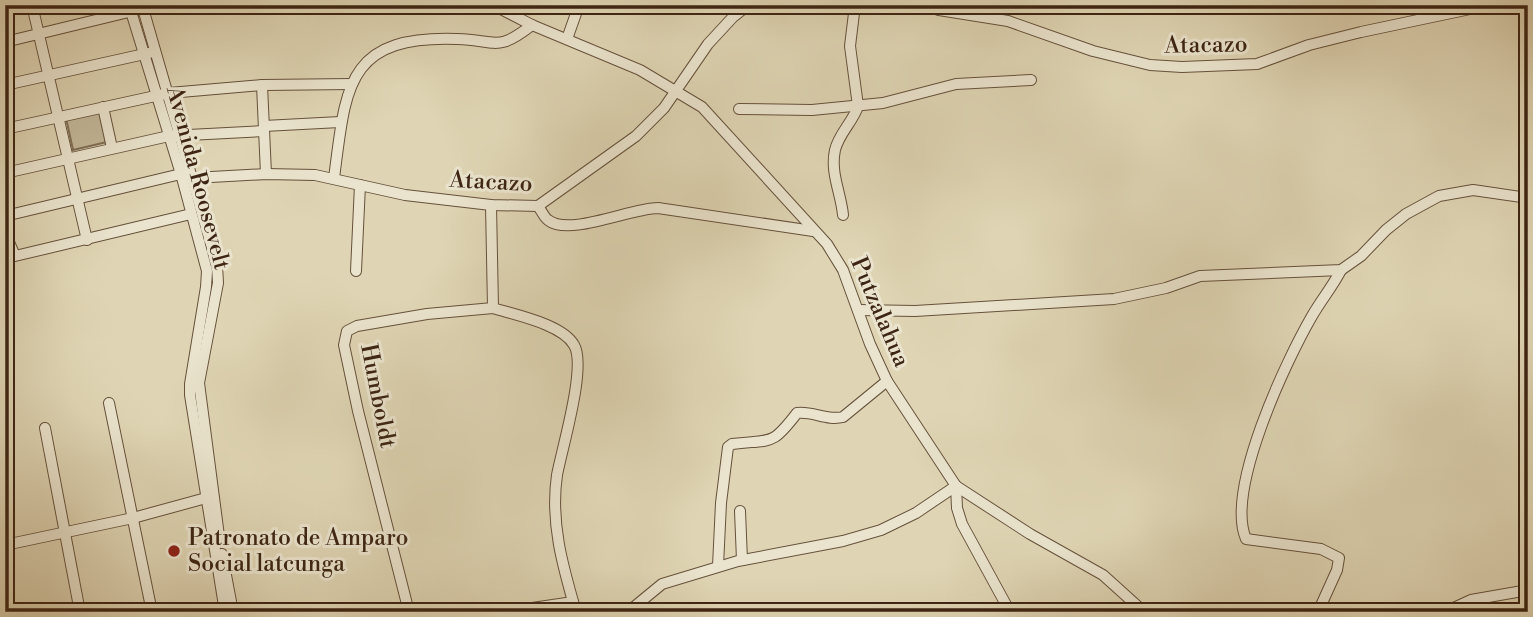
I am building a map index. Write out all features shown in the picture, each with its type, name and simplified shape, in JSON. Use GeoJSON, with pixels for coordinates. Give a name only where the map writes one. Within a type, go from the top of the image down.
{"type":"FeatureCollection","features":[{"type":"Feature","properties":{"kind":"street"},"geometry":{"type":"LineString","coordinates":[[32,5],[87,240]]}},
{"type":"Feature","properties":{"kind":"street","name":"Putzalahua"},"geometry":{"type":"LineString","coordinates":[[493,5],[531,25],[640,70],[702,107],[827,244],[843,270],[870,344],[887,381],[956,486],[1030,534],[1104,575],[1144,612]]}},
{"type":"Feature","properties":{"kind":"street"},"geometry":{"type":"LineString","coordinates":[[567,39],[579,5]]}},
{"type":"Feature","properties":{"kind":"street","name":"Atacazo"},"geometry":{"type":"LineString","coordinates":[[5,216],[188,174],[266,174],[334,178],[405,195],[491,205],[538,206],[636,136],[664,108],[708,44],[748,5]]}},
{"type":"Feature","properties":{"kind":"street"},"geometry":{"type":"LineString","coordinates":[[843,215],[835,176],[835,150],[858,106],[850,46],[855,5]]}},
{"type":"Feature","properties":{"kind":"street","name":"Atacazo"},"geometry":{"type":"LineString","coordinates":[[925,5],[939,10],[1008,21],[1093,51],[1150,65],[1182,67],[1257,64],[1309,45],[1489,5]]}},
{"type":"Feature","properties":{"kind":"street"},"geometry":{"type":"LineString","coordinates":[[5,42],[130,8],[143,7]]}},
{"type":"Feature","properties":{"kind":"street","name":"Avenida Roosevelt"},"geometry":{"type":"LineString","coordinates":[[143,7],[169,93],[175,136]]}},
{"type":"Feature","properties":{"kind":"street","name":"Avenida Roosevelt"},"geometry":{"type":"LineString","coordinates":[[130,8],[157,96],[175,136],[217,265],[218,283],[199,383],[220,547],[233,612]]}},
{"type":"Feature","properties":{"kind":"street"},"geometry":{"type":"LineString","coordinates":[[334,178],[340,122],[346,96],[366,62],[405,41],[460,39],[504,43],[531,25]]}},
{"type":"Feature","properties":{"kind":"street"},"geometry":{"type":"LineString","coordinates":[[5,85],[144,52],[156,53]]}},
{"type":"Feature","properties":{"kind":"street"},"geometry":{"type":"LineString","coordinates":[[738,109],[782,111],[858,106],[883,103],[956,84],[1031,80]]}},
{"type":"Feature","properties":{"kind":"street"},"geometry":{"type":"LineString","coordinates":[[5,130],[169,93],[262,85],[352,84]]}},
{"type":"Feature","properties":{"kind":"street"},"geometry":{"type":"LineString","coordinates":[[262,85],[266,174]]}},
{"type":"Feature","properties":{"kind":"street"},"geometry":{"type":"LineString","coordinates":[[103,107],[112,148]]}},
{"type":"Feature","properties":{"kind":"street"},"geometry":{"type":"LineString","coordinates":[[5,173],[175,136],[340,122]]}},
{"type":"Feature","properties":{"kind":"street","name":"Avenida Roosevelt"},"geometry":{"type":"LineString","coordinates":[[188,174],[191,214],[206,271],[206,287],[190,384],[225,612]]}},
{"type":"Feature","properties":{"kind":"street"},"geometry":{"type":"LineString","coordinates":[[356,271],[360,185]]}},
{"type":"Feature","properties":{"kind":"street"},"geometry":{"type":"LineString","coordinates":[[1318,612],[1337,570],[1339,558],[1321,549],[1246,539],[1242,529],[1245,477],[1267,409],[1312,315],[1341,270],[1361,256],[1406,214],[1439,196],[1473,190],[1528,198]]}},
{"type":"Feature","properties":{"kind":"street"},"geometry":{"type":"LineString","coordinates":[[491,205],[493,308],[545,324],[571,340],[579,357],[557,477],[555,518],[559,550],[574,607],[505,612]]}},
{"type":"Feature","properties":{"kind":"street"},"geometry":{"type":"LineString","coordinates":[[538,206],[548,220],[563,225],[587,223],[638,210],[658,208],[813,230]]}},
{"type":"Feature","properties":{"kind":"street"},"geometry":{"type":"LineString","coordinates":[[5,233],[15,257],[191,214]]}},
{"type":"Feature","properties":{"kind":"street"},"geometry":{"type":"LineString","coordinates":[[858,310],[915,311],[1114,299],[1166,288],[1200,276],[1341,270]]}},
{"type":"Feature","properties":{"kind":"street","name":"Humboldt"},"geometry":{"type":"LineString","coordinates":[[409,612],[358,411],[344,345],[347,331],[357,326],[427,314],[493,308]]}},
{"type":"Feature","properties":{"kind":"street"},"geometry":{"type":"LineString","coordinates":[[718,566],[721,503],[728,447],[732,444],[766,442],[776,438],[797,413],[835,419],[843,417],[887,381]]}},
{"type":"Feature","properties":{"kind":"street"},"geometry":{"type":"LineString","coordinates":[[109,403],[152,612]]}},
{"type":"Feature","properties":{"kind":"street"},"geometry":{"type":"LineString","coordinates":[[45,428],[80,612]]}},
{"type":"Feature","properties":{"kind":"street"},"geometry":{"type":"LineString","coordinates":[[628,612],[662,584],[742,560],[843,541],[881,530],[916,513],[956,486]]}},
{"type":"Feature","properties":{"kind":"street"},"geometry":{"type":"LineString","coordinates":[[956,486],[957,508],[962,524],[1010,612]]}},
{"type":"Feature","properties":{"kind":"street"},"geometry":{"type":"LineString","coordinates":[[5,545],[206,498]]}},
{"type":"Feature","properties":{"kind":"street"},"geometry":{"type":"LineString","coordinates":[[740,511],[742,560]]}},
{"type":"Feature","properties":{"kind":"street"},"geometry":{"type":"LineString","coordinates":[[1445,612],[1471,600],[1528,590]]}},
{"type":"Feature","properties":{"kind":"shaded area"},"geometry":{"type":"Polygon","coordinates":[[[100,110],[107,142],[73,150],[66,118],[100,110]]]}},
{"type":"Feature","properties":{"kind":"place","name":"Patronato de Amparo Social latcunga"},"geometry":{"type":"Point","coordinates":[174,551]}}]}
